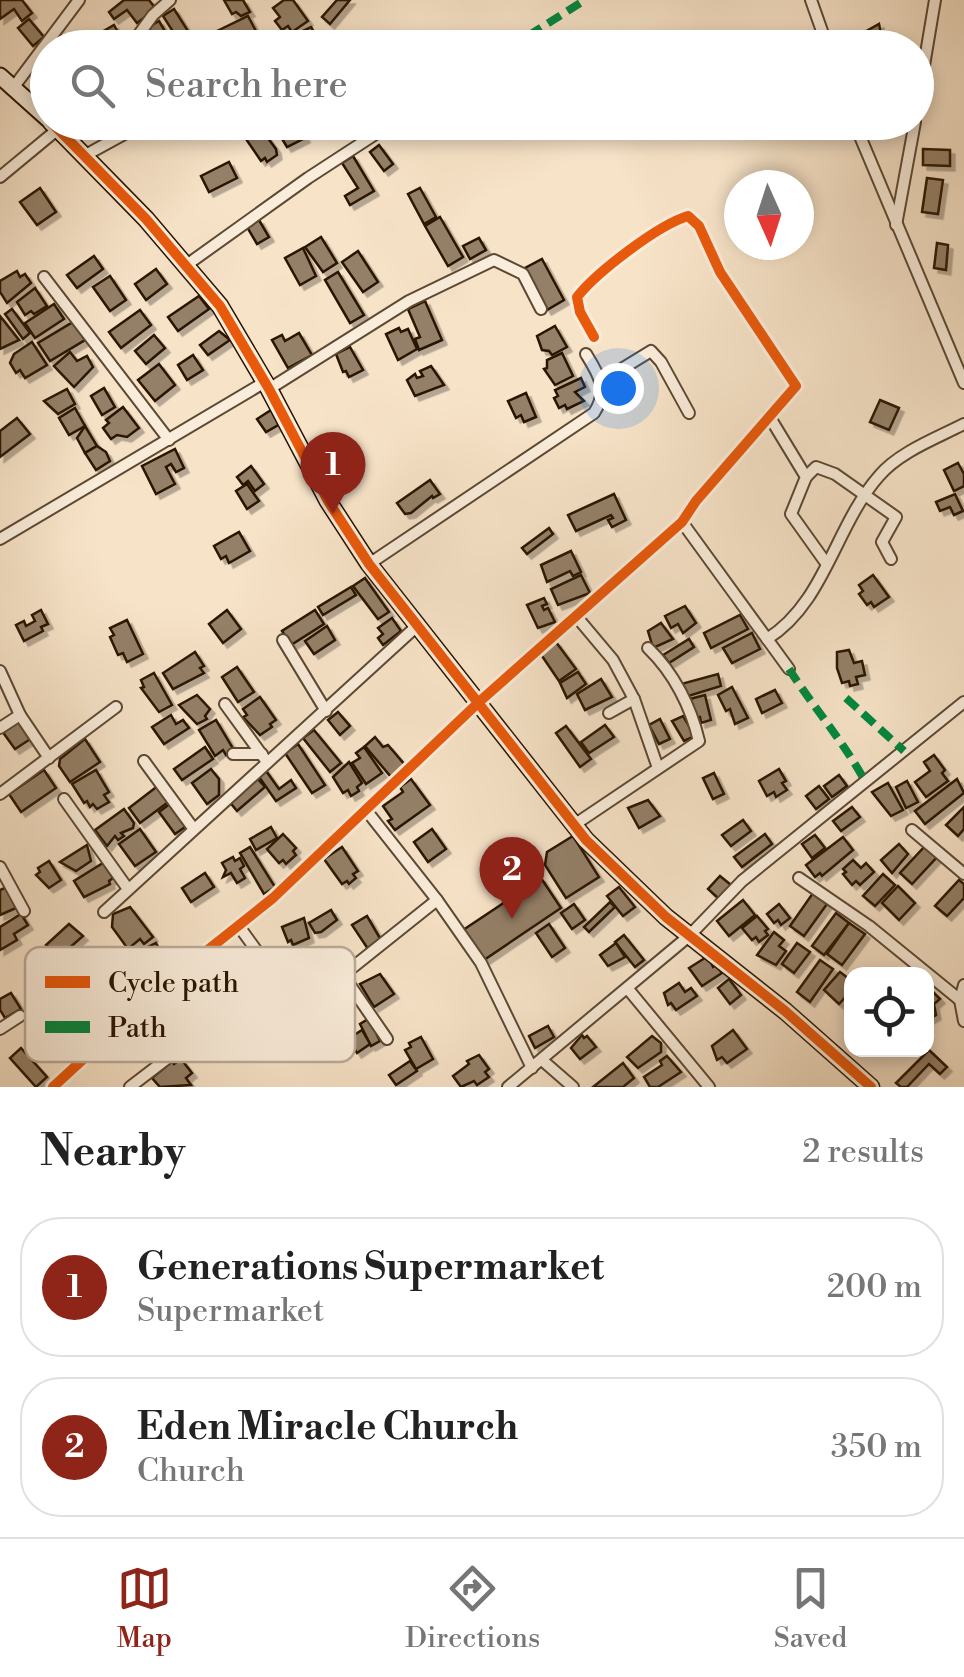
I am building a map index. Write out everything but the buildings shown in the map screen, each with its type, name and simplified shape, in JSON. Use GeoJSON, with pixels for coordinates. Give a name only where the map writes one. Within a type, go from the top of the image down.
{"type":"FeatureCollection","features":[{"type":"Feature","properties":{"kind":"street"},"geometry":{"type":"LineString","coordinates":[[56,30],[79,0]]}},
{"type":"Feature","properties":{"kind":"street"},"geometry":{"type":"LineString","coordinates":[[142,30],[170,0]]}},
{"type":"Feature","properties":{"kind":"street"},"geometry":{"type":"LineString","coordinates":[[811,0],[822,30]]}},
{"type":"Feature","properties":{"kind":"street"},"geometry":{"type":"LineString","coordinates":[[930,30],[935,0]]}},
{"type":"Feature","properties":{"kind":"street"},"geometry":{"type":"LineString","coordinates":[[13,88],[30,65]]}},
{"type":"Feature","properties":{"kind":"street"},"geometry":{"type":"LineString","coordinates":[[0,76],[30,103]]}},
{"type":"Feature","properties":{"kind":"street"},"geometry":{"type":"LineString","coordinates":[[0,177],[33,140]]}},
{"type":"Feature","properties":{"kind":"street"},"geometry":{"type":"LineString","coordinates":[[68,140],[188,264],[220,306],[328,501],[369,564],[574,825],[615,871],[871,1087]]}},
{"type":"Feature","properties":{"kind":"street"},"geometry":{"type":"LineString","coordinates":[[84,156],[113,140]]}},
{"type":"Feature","properties":{"kind":"street"},"geometry":{"type":"LineString","coordinates":[[188,264],[366,140]]}},
{"type":"Feature","properties":{"kind":"street"},"geometry":{"type":"LineString","coordinates":[[861,140],[964,383]]}},
{"type":"Feature","properties":{"kind":"street"},"geometry":{"type":"LineString","coordinates":[[896,226],[912,140]]}},
{"type":"Feature","properties":{"kind":"street"},"geometry":{"type":"LineString","coordinates":[[211,947],[273,898],[478,702],[682,522],[796,386],[720,272],[699,226],[688,216],[674,220],[593,277],[577,298],[594,337]]}},
{"type":"Feature","properties":{"kind":"street"},"geometry":{"type":"LineString","coordinates":[[0,539],[409,301],[494,260],[523,274],[541,309]]}},
{"type":"Feature","properties":{"kind":"street"},"geometry":{"type":"LineString","coordinates":[[44,277],[168,440]]}},
{"type":"Feature","properties":{"kind":"street"},"geometry":{"type":"LineString","coordinates":[[602,380],[651,351],[662,362],[689,412]]}},
{"type":"Feature","properties":{"kind":"street"},"geometry":{"type":"LineString","coordinates":[[369,564],[594,413],[602,399],[602,380],[586,354]]}},
{"type":"Feature","properties":{"kind":"street"},"geometry":{"type":"LineString","coordinates":[[769,417],[806,477]]}},
{"type":"Feature","properties":{"kind":"street"},"geometry":{"type":"LineString","coordinates":[[767,639],[802,610],[880,474],[901,458],[964,424]]}},
{"type":"Feature","properties":{"kind":"street"},"geometry":{"type":"LineString","coordinates":[[826,563],[791,514],[806,477],[816,468],[835,474],[896,517],[882,542],[891,559]]}},
{"type":"Feature","properties":{"kind":"street"},"geometry":{"type":"LineString","coordinates":[[682,522],[789,669]]}},
{"type":"Feature","properties":{"kind":"street"},"geometry":{"type":"LineString","coordinates":[[576,616],[613,660],[634,699],[658,768]]}},
{"type":"Feature","properties":{"kind":"street"},"geometry":{"type":"LineString","coordinates":[[104,912],[264,758],[326,711],[418,626]]}},
{"type":"Feature","properties":{"kind":"street"},"geometry":{"type":"LineString","coordinates":[[284,640],[326,711]]}},
{"type":"Feature","properties":{"kind":"street"},"geometry":{"type":"LineString","coordinates":[[574,825],[698,744],[680,690],[664,663],[648,648]]}},
{"type":"Feature","properties":{"kind":"street"},"geometry":{"type":"LineString","coordinates":[[0,671],[20,715],[49,758]]}},
{"type":"Feature","properties":{"kind":"street"},"geometry":{"type":"LineString","coordinates":[[609,713],[634,699]]}},
{"type":"Feature","properties":{"kind":"street"},"geometry":{"type":"LineString","coordinates":[[508,1087],[689,936],[742,881],[964,702]]}},
{"type":"Feature","properties":{"kind":"street"},"geometry":{"type":"LineString","coordinates":[[225,704],[264,758]]}},
{"type":"Feature","properties":{"kind":"street"},"geometry":{"type":"LineString","coordinates":[[0,794],[116,707]]}},
{"type":"Feature","properties":{"kind":"street"},"geometry":{"type":"LineString","coordinates":[[0,728],[20,715]]}},
{"type":"Feature","properties":{"kind":"street"},"geometry":{"type":"LineString","coordinates":[[233,754],[264,758]]}},
{"type":"Feature","properties":{"kind":"street"},"geometry":{"type":"LineString","coordinates":[[144,761],[193,828]]}},
{"type":"Feature","properties":{"kind":"street"},"geometry":{"type":"LineString","coordinates":[[64,799],[128,889]]}},
{"type":"Feature","properties":{"kind":"street"},"geometry":{"type":"LineString","coordinates":[[366,810],[481,963],[537,1064],[573,1087]]}},
{"type":"Feature","properties":{"kind":"street"},"geometry":{"type":"LineString","coordinates":[[912,830],[964,874]]}},
{"type":"Feature","properties":{"kind":"street"},"geometry":{"type":"LineString","coordinates":[[0,868],[24,911]]}},
{"type":"Feature","properties":{"kind":"street"},"geometry":{"type":"LineString","coordinates":[[798,878],[869,926],[960,1000]]}},
{"type":"Feature","properties":{"kind":"street"},"geometry":{"type":"LineString","coordinates":[[355,965],[437,900]]}},
{"type":"Feature","properties":{"kind":"street"},"geometry":{"type":"LineString","coordinates":[[238,925],[254,947]]}},
{"type":"Feature","properties":{"kind":"street"},"geometry":{"type":"LineString","coordinates":[[964,985],[960,1000],[964,1021]]}},
{"type":"Feature","properties":{"kind":"street"},"geometry":{"type":"LineString","coordinates":[[628,989],[708,1087]]}},
{"type":"Feature","properties":{"kind":"street"},"geometry":{"type":"LineString","coordinates":[[355,993],[387,1039]]}},
{"type":"Feature","properties":{"kind":"street"},"geometry":{"type":"LineString","coordinates":[[0,1029],[20,1016]]}},
{"type":"Feature","properties":{"kind":"street"},"geometry":{"type":"LineString","coordinates":[[53,1087],[80,1062]]}},
{"type":"Feature","properties":{"kind":"street"},"geometry":{"type":"LineString","coordinates":[[130,1087],[163,1062]]}},
{"type":"Feature","properties":{"kind":"marked path"},"geometry":{"type":"LineString","coordinates":[[538,30],[585,0]]}},
{"type":"Feature","properties":{"kind":"marked path"},"geometry":{"type":"LineString","coordinates":[[789,669],[866,783]]}},
{"type":"Feature","properties":{"kind":"marked path"},"geometry":{"type":"LineString","coordinates":[[846,698],[904,751]]}},
{"type":"Feature","properties":{"kind":"cycle path"},"geometry":{"type":"LineString","coordinates":[[69,140],[146,219],[220,306],[328,501],[369,564],[586,840],[666,917],[785,1011],[871,1087]]}},
{"type":"Feature","properties":{"kind":"cycle path"},"geometry":{"type":"LineString","coordinates":[[211,947],[273,898],[479,702],[682,522],[796,386],[720,272],[699,226],[688,216],[629,250],[577,297],[580,312],[594,337]]}},
{"type":"Feature","properties":{"kind":"cycle path"},"geometry":{"type":"LineString","coordinates":[[53,1087],[80,1062]]}},
{"type":"Feature","properties":{"kind":"place","name":"Generations Supermarket"},"geometry":{"type":"Point","coordinates":[333,514]}},
{"type":"Feature","properties":{"kind":"place","name":"Eden Miracle Church"},"geometry":{"type":"Point","coordinates":[512,919]}}]}
